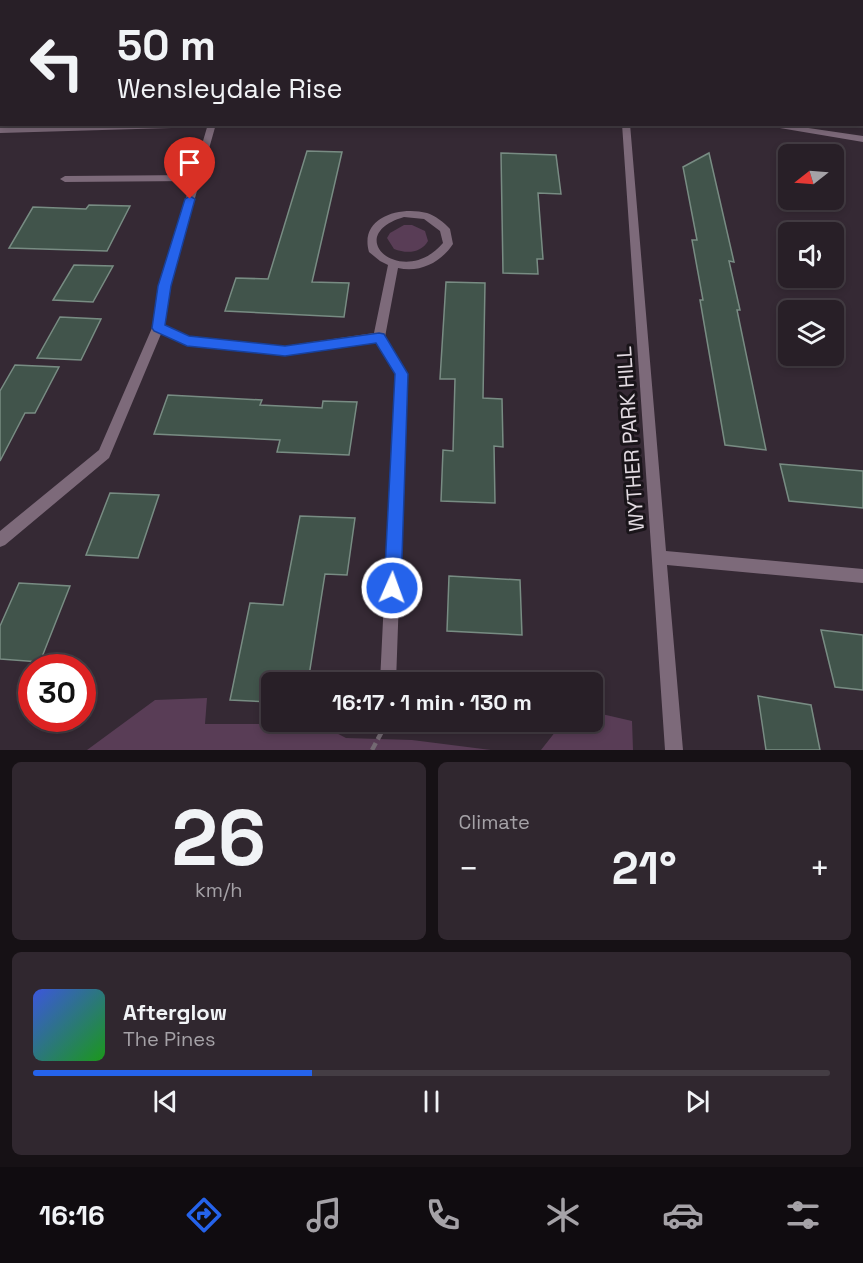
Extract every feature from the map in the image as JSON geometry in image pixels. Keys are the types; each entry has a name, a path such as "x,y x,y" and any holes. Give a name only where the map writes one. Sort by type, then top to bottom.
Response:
{"street":[{"path":"0,130 73,126"},
{"path":"0,540 104,454 158,328 165,286 211,126"},
{"name":"WYTHER PARK HILL","path":"626,126 674,750"},
{"path":"774,126 863,139"},
{"path":"65,179 196,178"},
{"path":"417,214 438,221 445,229 448,244 439,256 421,265 394,264 374,252 370,243 370,237 378,225 388,218 417,214"},
{"path":"388,672 401,374 379,338 394,264"},
{"path":"158,328 187,341 285,351 379,338"},
{"path":"659,557 863,576"}],"path":[{"path":"372,750 382,732"}],"shaded area":[{"path":"404,225 412,225 425,231 428,241 422,248 404,252 394,249 387,238 390,233"},
{"path":"207,698 205,724 261,724 261,732 334,732 346,738 412,740 491,750 87,750 155,700"},
{"path":"603,714 632,721 633,750 541,750 555,732 603,732"}],"building":[{"path":"307,151 342,152 312,282 349,283 344,317 225,311 236,278 268,279"},
{"path":"501,153 556,155 561,194 538,193 543,259 537,259 538,274 503,273"},
{"path":"709,153 734,262 729,261 766,450 725,445 700,300 703,300 692,240 697,240 683,167"},
{"path":"89,205 130,206 107,251 9,248 33,207 86,209"},
{"path":"74,265 113,266 93,302 53,300"},
{"path":"446,282 485,283 483,398 502,399 503,447 494,446 495,503 441,501 443,450 453,451 455,379 440,379"},
{"path":"60,317 101,319 81,360 37,358"},
{"path":"15,365 59,367 35,413 25,413 0,461 0,391"},
{"path":"168,395 262,400 260,405 322,408 323,401 357,402 349,455 277,452 280,440 154,434"},
{"path":"780,464 863,471 863,508 789,501"},
{"path":"110,493 159,495 138,558 86,555"},
{"path":"300,516 355,518 347,575 325,574 310,672 261,672 261,701 230,700 250,603 283,605"},
{"path":"449,576 520,580 522,635 447,631"},
{"path":"19,583 70,586 43,654 18,654 18,660 0,659 0,626"},
{"path":"821,630 863,635 863,690 835,687"},
{"path":"758,696 811,705 820,750 766,750"}],"route":[{"path":"190,199 165,286 158,328 187,341 285,351 379,338 401,374 392,588"}]}
